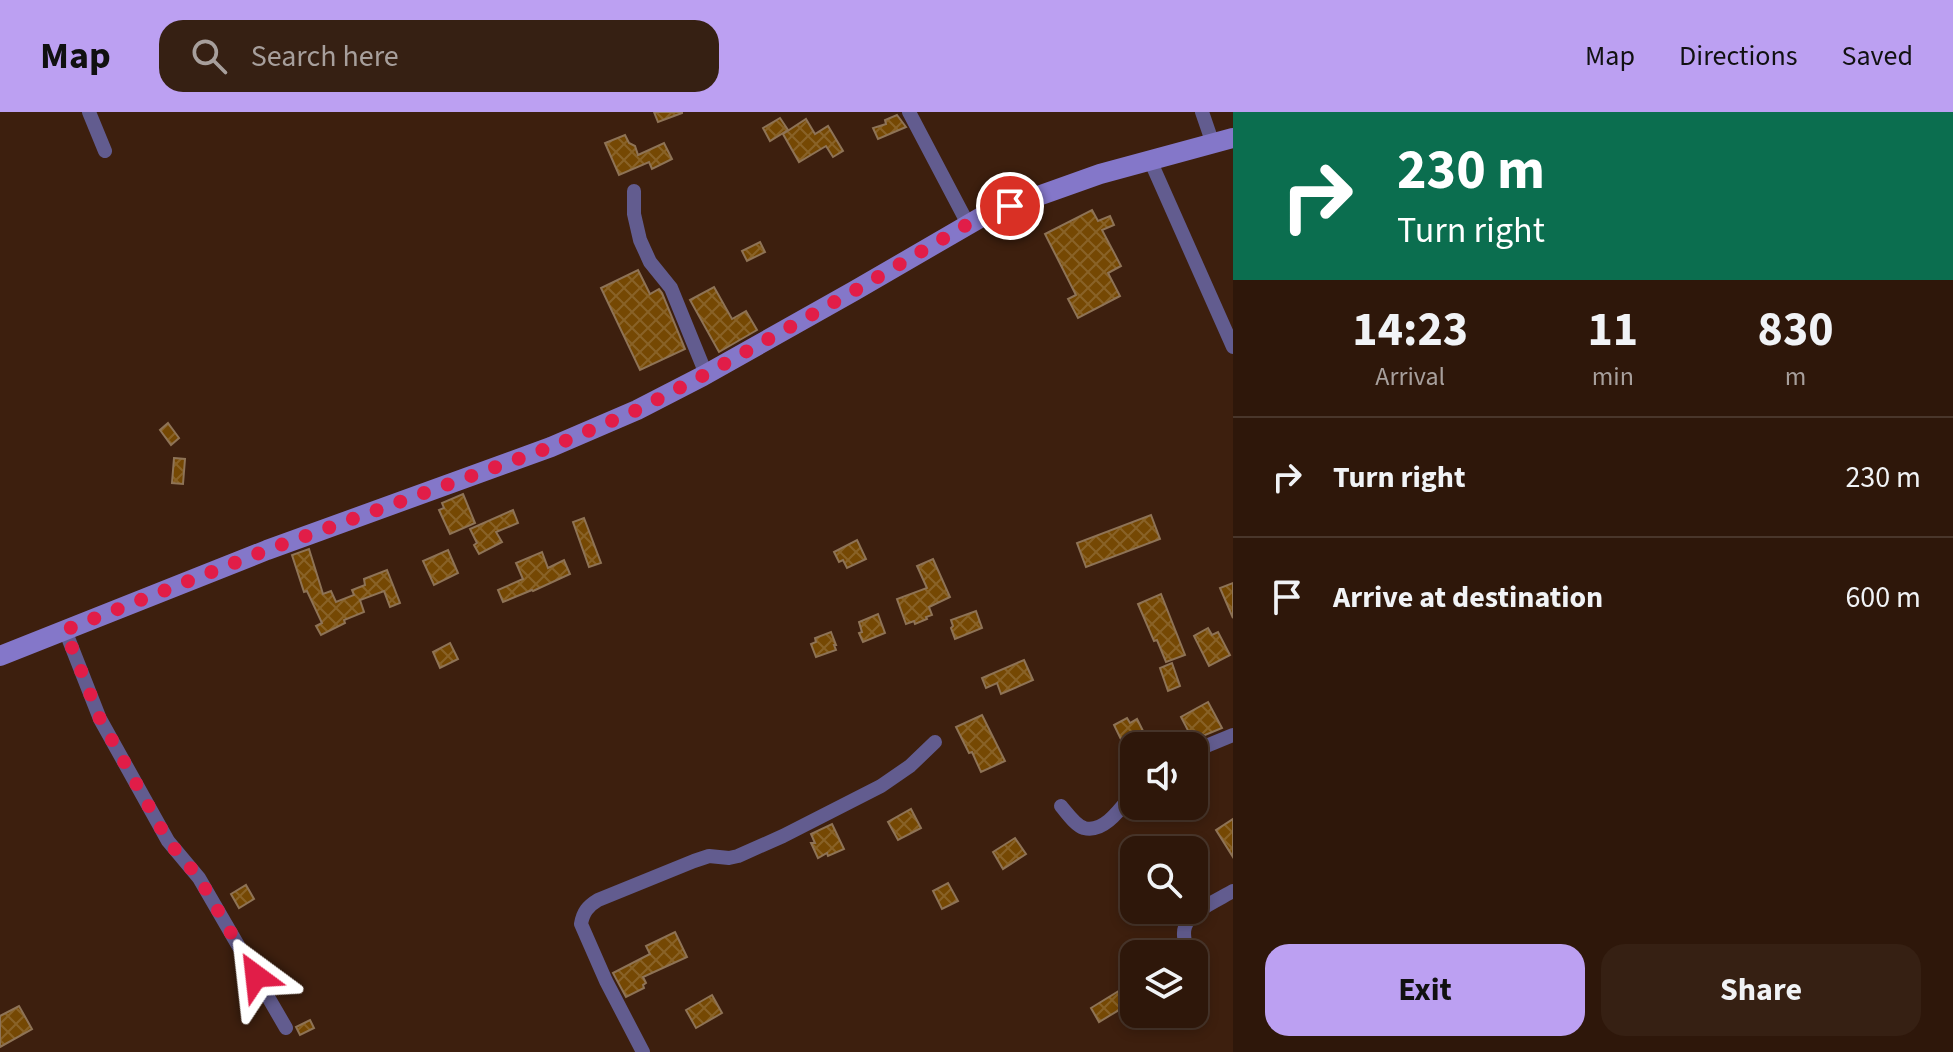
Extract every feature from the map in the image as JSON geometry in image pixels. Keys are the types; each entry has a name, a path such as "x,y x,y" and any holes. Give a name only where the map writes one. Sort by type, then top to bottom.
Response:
{"street":[{"path":"89,112 105,151"},
{"path":"909,112 968,224"},
{"path":"0,656 267,550 551,447 637,410 985,215 1100,174 1223,141 1202,112"},
{"path":"1150,160 1233,347"},
{"path":"634,191 634,214 640,240 650,262 671,288 706,374"},
{"path":"65,630 114,746 168,841 199,878 286,1028"},
{"path":"1208,745 1233,735"},
{"path":"643,1052 581,924 582,915 589,906 694,861 709,856 738,856 783,836 881,786 910,766 935,742"},
{"path":"1061,806 1082,827 1090,828 1104,824 1120,809"},
{"path":"1185,940 1185,927 1191,916 1233,891"}],"building":[{"path":"654,112 682,112 682,113 658,122"},
{"path":"897,115 906,127 878,139 873,128 886,124 885,120"},
{"path":"780,118 788,130 770,141 763,128"},
{"path":"806,119 815,134 828,126 843,151 833,157 826,146 799,162 783,134"},
{"path":"625,135 638,155 664,143 672,159 652,169 649,162 619,175 605,143"},
{"path":"1092,210 1098,221 1110,216 1114,225 1102,230 1121,266 1108,273 1120,296 1078,318 1068,299 1076,295 1045,234"},
{"path":"760,242 765,252 747,261 742,251"},
{"path":"638,270 650,294 659,289 662,293 685,349 640,370 601,288"},
{"path":"714,287 732,319 746,311 757,330 719,352 690,300"},
{"path":"168,423 179,438 171,445 160,430"},
{"path":"174,458 185,459 183,484 172,483"},
{"path":"463,494 475,523 450,534 439,510 444,508 442,503"},
{"path":"513,510 518,523 496,532 502,542 479,554 470,529"},
{"path":"1151,515 1160,539 1086,567 1077,543"},
{"path":"584,518 601,563 589,567 573,522"},
{"path":"857,540 866,559 847,568 843,560 839,562 834,552"},
{"path":"309,549 323,594 331,591 336,602 354,595 352,590 365,585 364,579 387,570 400,603 390,607 384,591 360,600 364,612 321,635 316,626 322,623 307,591 304,592 292,555"},
{"path":"448,550 458,573 434,585 423,561"},
{"path":"542,552 548,568 564,560 570,574 503,602 498,590 523,579 516,563"},
{"path":"933,559 950,597 929,607 932,615 927,619 906,624 897,599 927,588 917,566"},
{"path":"1233,583 1233,618 1220,588"},
{"path":"1161,594 1185,655 1166,662 1138,604"},
{"path":"976,611 982,628 955,639 951,620"},
{"path":"878,614 885,633 863,642 859,622"},
{"path":"1208,628 1212,635 1218,632 1230,655 1209,666 1194,636"},
{"path":"831,632 836,650 816,657 811,644 816,642 815,638"},
{"path":"450,643 458,659 440,668 433,652"},
{"path":"1024,660 1033,680 1001,694 997,683 986,688 982,678"},
{"path":"1172,663 1180,686 1168,691 1160,668"},
{"path":"1208,702 1222,728 1208,734 1189,732 1181,717"},
{"path":"982,715 1005,761 981,772 956,727"},
{"path":"1127,718 1130,723 1137,719 1144,732 1120,732 1120,737 1114,725"},
{"path":"911,809 921,828 898,840 888,822"},
{"path":"1233,819 1233,857 1216,830"},
{"path":"832,824 844,849 818,858 811,843 815,843 811,834"},
{"path":"1015,838 1026,854 1003,869 993,852"},
{"path":"948,883 958,901 942,909 933,891"},
{"path":"246,885 254,899 239,908 231,894"},
{"path":"675,932 687,957 643,977 646,983 644,988 626,997 613,973 650,954 646,946"},
{"path":"1120,990 1120,1009 1099,1022 1091,1008"},
{"path":"712,995 722,1013 696,1028 686,1010"},
{"path":"19,1006 32,1029 0,1047 0,1016"},
{"path":"310,1020 314,1028 300,1035 296,1027"}],"route":[{"path":"256,976 199,878 168,841 100,719 65,630 267,550 551,447 637,410 854,291 968,224 1010,206"}]}
